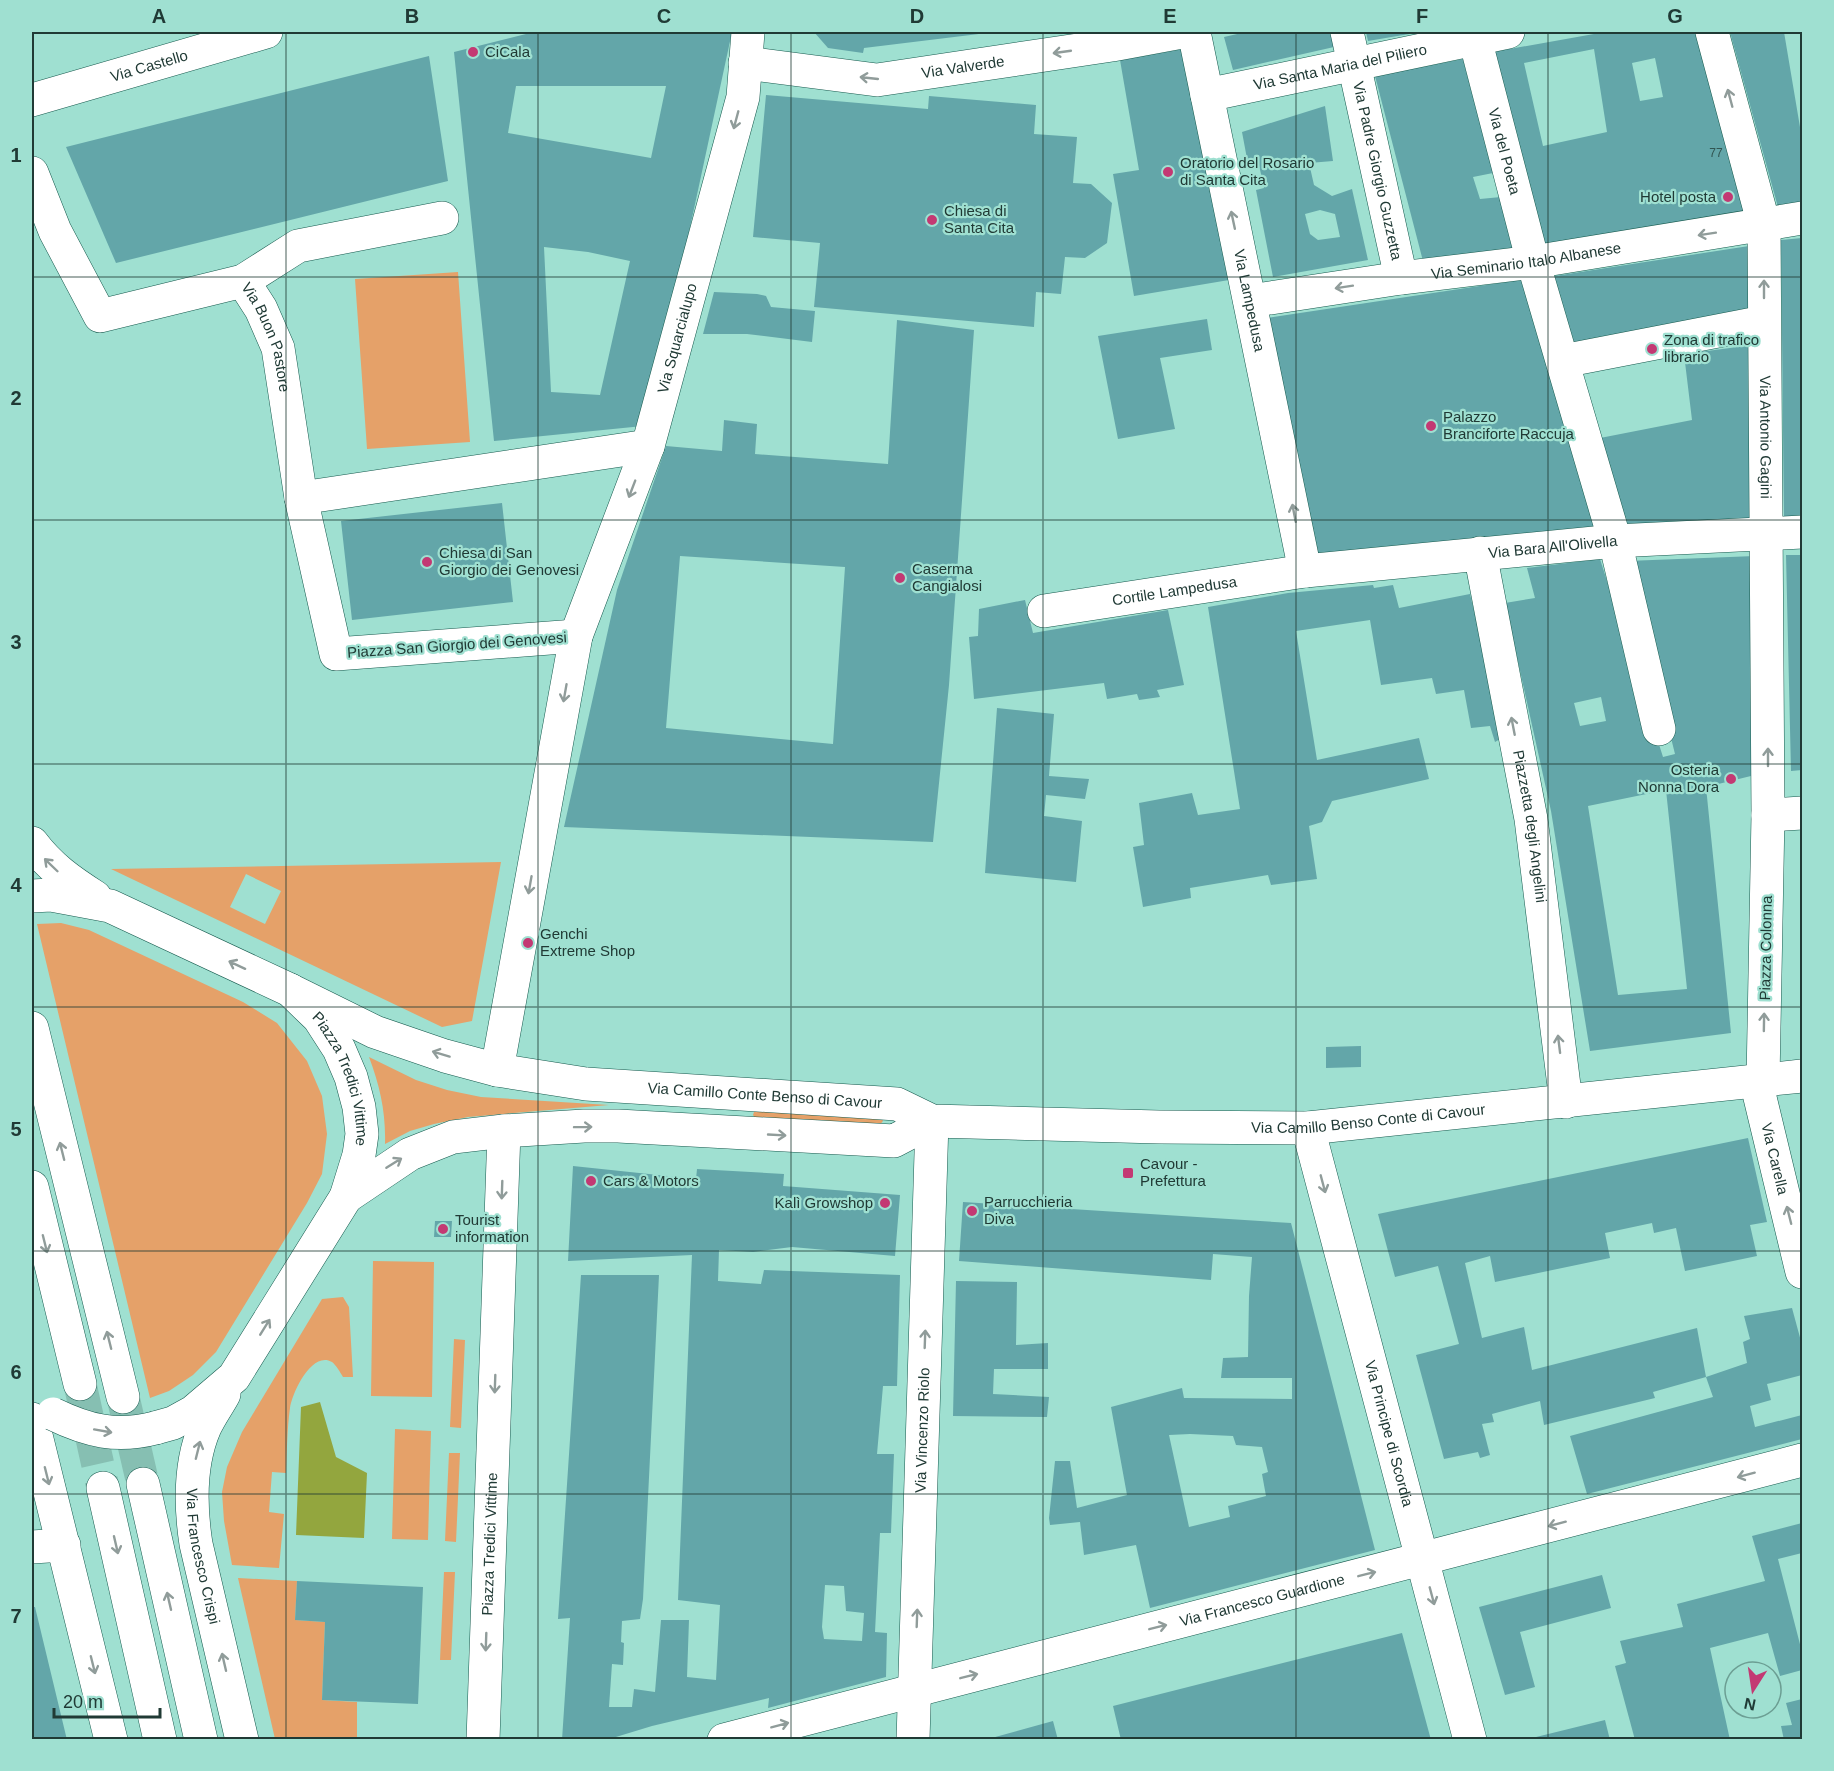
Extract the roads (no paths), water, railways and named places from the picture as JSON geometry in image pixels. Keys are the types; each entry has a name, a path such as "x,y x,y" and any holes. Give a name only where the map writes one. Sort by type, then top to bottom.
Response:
{"street":[{"name":"Via Castello","path":"32,100 209,39 266,32"},
{"name":"Via Valverde","path":"746,47 877,80 1112,38 1182,32"},
{"name":"Via Lampedusa","path":"1194,32 1305,571"},
{"name":"Via Padre Giorgio Guzzetta","path":"1347,32 1401,278"},
{"name":"Via Santa Maria del Piliero","path":"1207,95 1508,32"},
{"name":"Via Antonio Gagini","path":"1712,32 1764,225 1768,815"},
{"name":"Via del Poeta","path":"1475,39 1533,262 1615,541 1659,729"},
{"name":"Via Squarcialupo","path":"576,636 648,446 742,97 746,47"},
{"path":"32,173 55,231 100,316 243,281"},
{"name":"Via Buon Pastore","path":"301,498 278,348 261,309 243,281 297,246 442,218"},
{"name":"Via Seminario Italo Albanese","path":"1251,301 1401,278 1533,262 1803,218"},
{"path":"1563,361 1764,322"},
{"path":"301,498 648,446"},
{"name":"Piazza San Giorgio dei Genovesi","path":"301,498 336,654 576,636 497,1070"},
{"name":"Via Bara All'Olivella","path":"1305,571 1615,541 1803,532"},
{"name":"Piazzetta degli Angelini","path":"1480,553 1531,819 1566,1102"},
{"name":"Cortile Lampedusa","path":"1044,611 1305,571"},
{"path":"1768,815 1803,813"},
{"name":"Piazza Colonna","path":"1759,1081 1768,815"},
{"path":"32,843 61,875 110,906"},
{"name":"Piazza Tredici Vittime","path":"32,896 51,895 110,906 290,990 319,1018 339,1049 351,1077 359,1107 362,1134 359,1155 346,1197 234,1377 193,1412 173,1423 136,1433 115,1433 93,1429 39,1410"},
{"name":"Via Camillo Conte Benso di Cavour","path":"290,990 375,1032 445,1056 497,1070 586,1083 897,1104 932,1121"},
{"path":"32,1028 123,1397"},
{"name":"Via Camillo Benso Conte di Cavour","path":"932,1121 1308,1128 1803,1076"},
{"name":"Via Carella","path":"1759,1081 1803,1272"},
{"path":"346,1197 410,1154 453,1137 504,1131 627,1126 894,1141 932,1121"},
{"name":"Via Vincenzo Riolo","path":"913,1740 932,1121"},
{"name":"Via Principe di Scordia","path":"1308,1128 1470,1740"},
{"name":"Piazza Tredici Vittime","path":"483,1740 504,1131"},
{"path":"32,1187 80,1384"},
{"name":"Via Francesco Crispi","path":"234,1377 205,1427 196,1454 192,1485 192,1513 196,1544 242,1740"},
{"path":"39,1410 64,1545 111,1740"},
{"name":"Via Francesco Guardione","path":"724,1740 1803,1460"},
{"path":"142,1484 201,1740"},
{"path":"103,1488 160,1740"},
{"path":"32,1547 64,1545"}],"tunnel":[{"path":"80,1384 103,1488"},
{"path":"123,1397 143,1484"}],"place":[{"name":"CiCala","path":"473,52"},
{"name":"Oratorio del Rosario di Santa Cita","path":"1168,172"},
{"name":"Hotel posta","path":"1728,197"},
{"name":"Chiesa di Santa Cita","path":"932,220"},
{"name":"Zona di trafico librario","path":"1652,349"},
{"name":"Palazzo Branciforte Raccuja","path":"1431,426"},
{"name":"Chiesa di San Giorgio dei Genovesi","path":"427,562"},
{"name":"Caserma Cangialosi","path":"900,578"},
{"name":"Osteria Nonna Dora","path":"1731,779"},
{"name":"Genchi Extreme Shop","path":"528,943"},
{"name":"Cavour - Prefettura","path":"1128,1173"},
{"name":"Cars & Motors","path":"591,1181"},
{"name":"Kalì Growshop","path":"885,1203"},
{"name":"Parrucchieria Diva","path":"972,1211"},
{"name":"Tourist information","path":"443,1229"}]}
